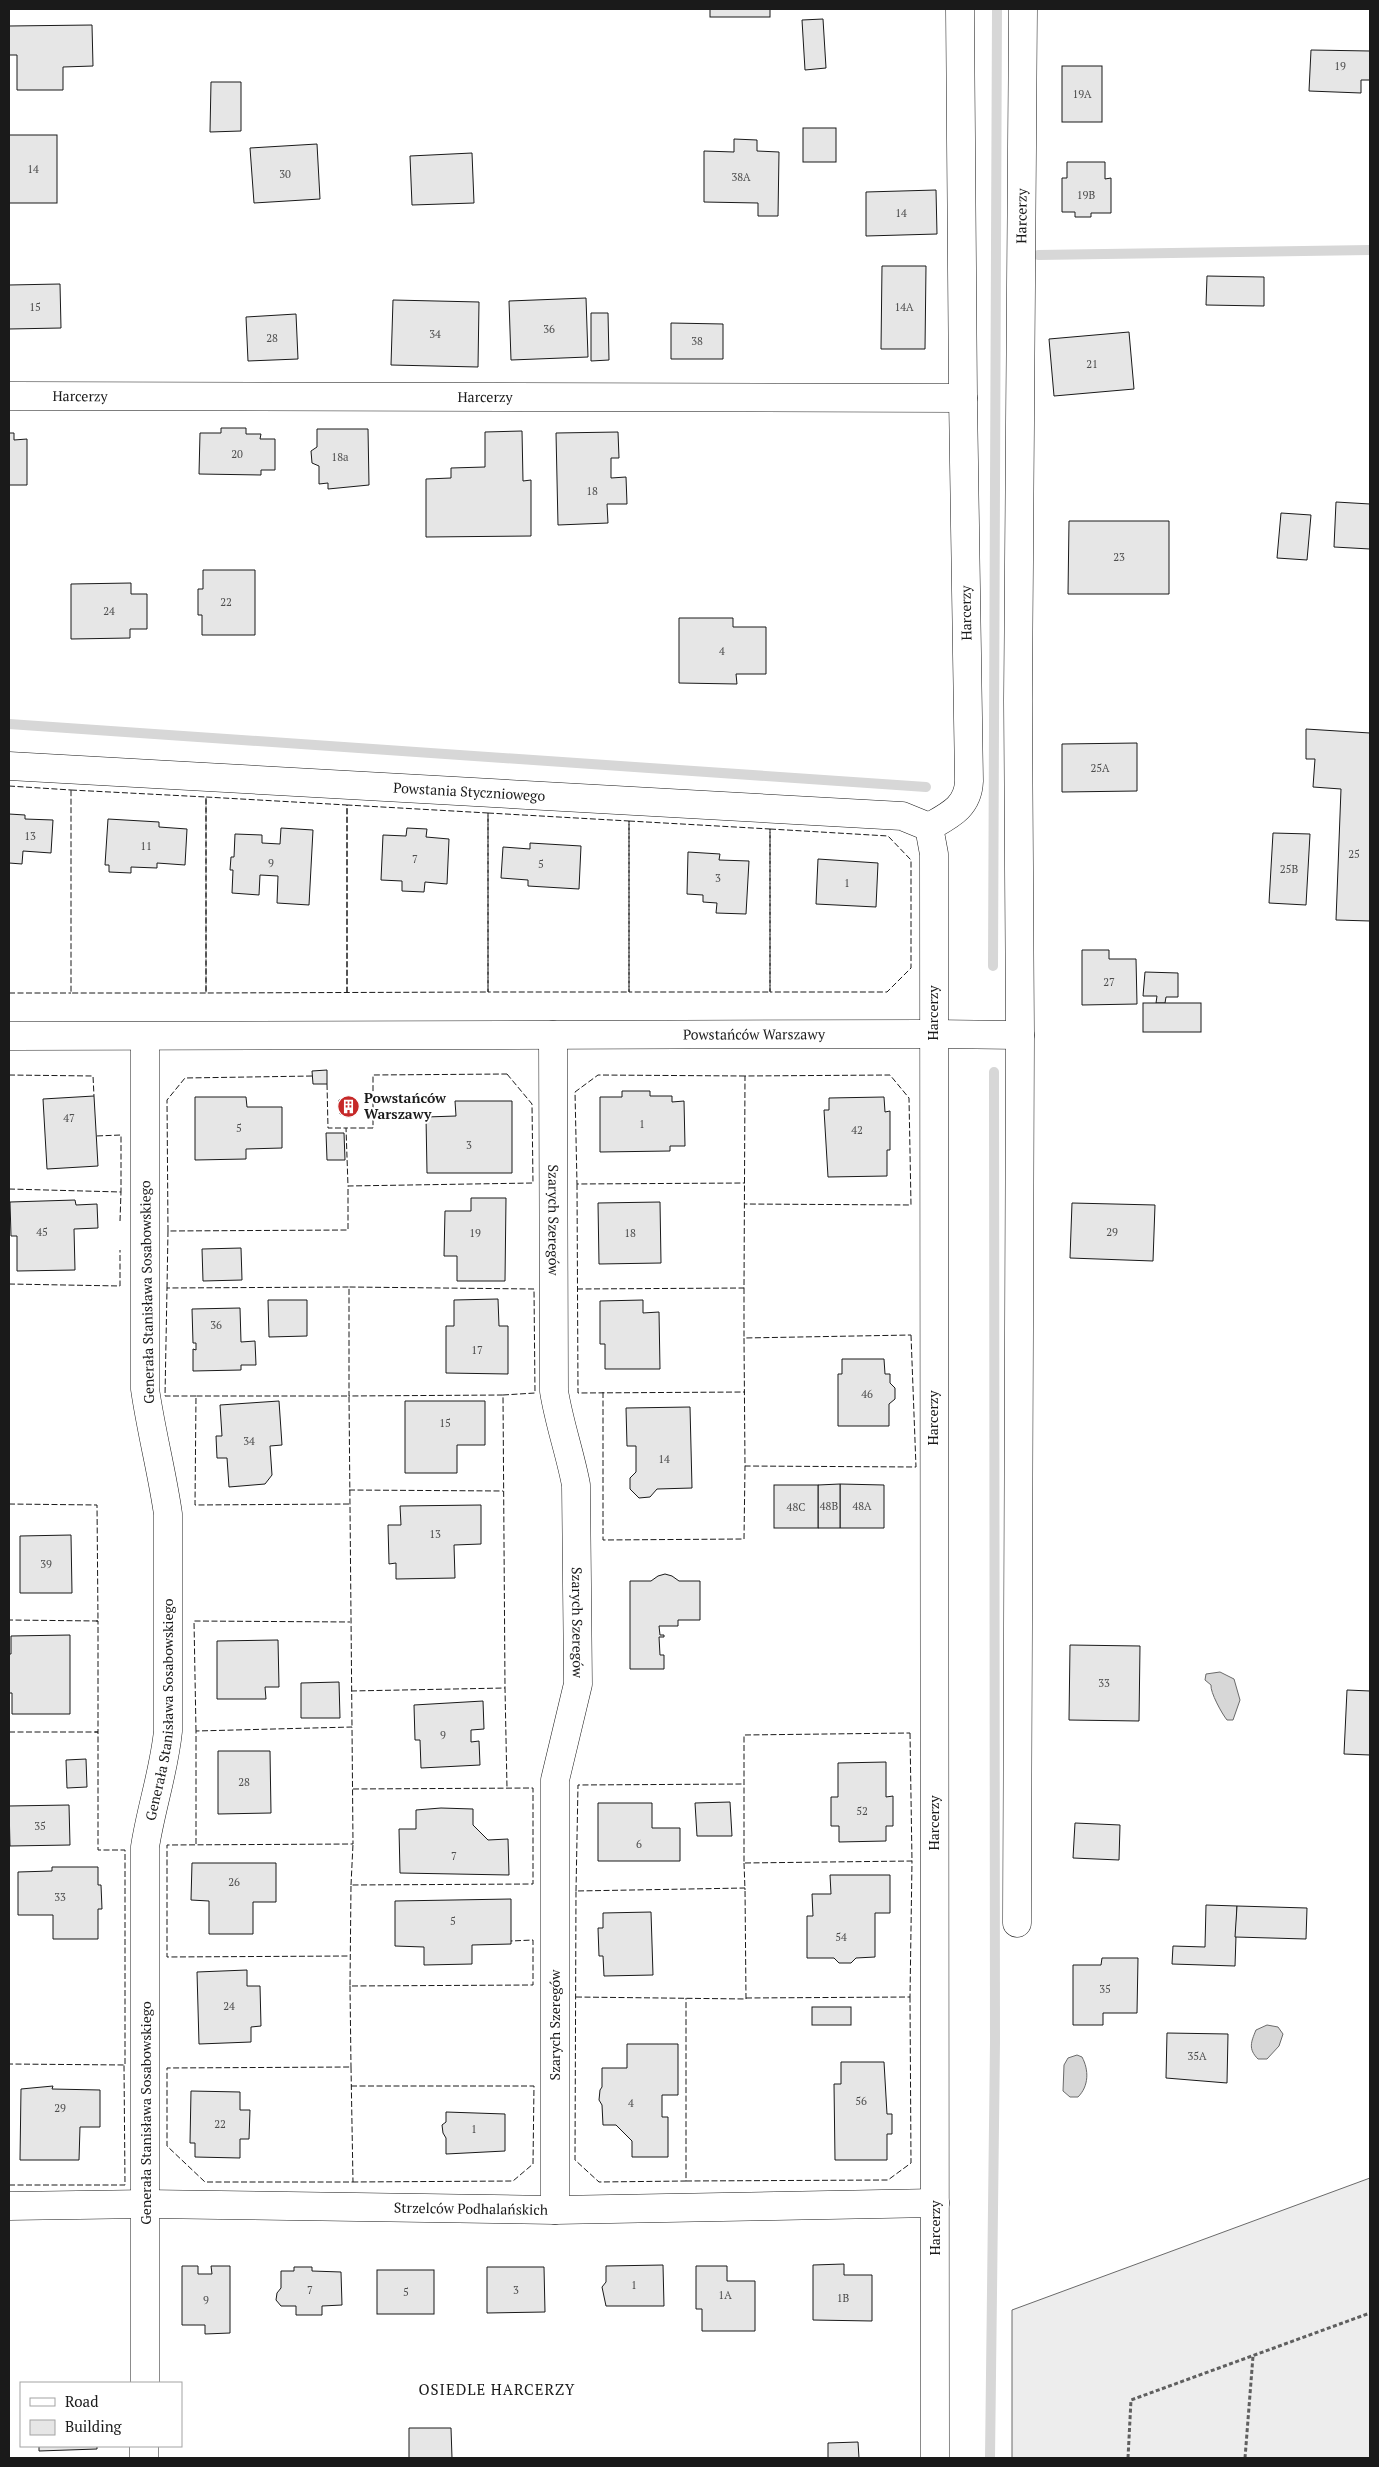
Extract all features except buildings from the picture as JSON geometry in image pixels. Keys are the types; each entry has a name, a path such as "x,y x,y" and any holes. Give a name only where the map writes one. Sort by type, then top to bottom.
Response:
{"street":[{"name":"Harcerzy","path":"935,2458 934,854 929,827 957,811 969,792 962,398 960,9"},
{"name":"Harcerzy","path":"1016,1923 1020,1035 1018,701 1023,9"},
{"name":"Harcerzy","path":"9,396 962,398"},
{"name":"Powstania Styczniowego","path":"9,766 902,816 929,827"},
{"name":"Powstańców Warszawy","path":"9,1036 1020,1035"},
{"name":"Szarych Szeregów","path":"553,1036 554,1391 558,1416 571,1458 576,1485 578,1684 555,1780 555,2210"},
{"name":"Generała Stanisława Sosabowskiego","path":"145,1037 145,1389 150,1429 163,1478 168,1514 168,1731 164,1765 150,1817 145,1847 145,2382"},
{"name":"Strzelców Podhalańskich","path":"9,2206 146,2204 555,2210 935,2203"}],"path":[{"path":"1128,2458 1131,2400 1370,2314"},
{"path":"1245,2458 1253,2356"}],"shaded area":[{"path":"1220,1672 1234,1679 1240,1700 1233,1720 1227,1720 1214,1698 1211,1685 1205,1680 1206,1674"},
{"path":"1267,2025 1278,2027 1283,2034 1279,2046 1267,2059 1258,2059 1253,2052 1252,2042 1256,2030"},
{"path":"1077,2055 1082,2057 1086,2067 1087,2078 1082,2093 1078,2097 1070,2097 1063,2091 1064,2065 1068,2058"},
{"path":"1370,2178 1370,2458 1012,2458 1012,2310"}],"waterway":[{"path":"993,966 997,9"},
{"path":"1038,255 1370,250"},
{"path":"9,724 926,787"},
{"path":"990,2458 995,2042 994,1072"}],"fence":[{"path":"9,786 71,790"},
{"path":"71,790 206,797 206,993 71,993 71,790"},
{"path":"347,993 347,805 206,797 206,993 488,992 488,813 347,805 347,993"},
{"path":"488,813 629,821 629,992 488,992 488,813"},
{"path":"629,821 770,829 770,992 629,992 629,821"},
{"path":"770,829 888,836 911,860 911,968 887,992 770,992 770,829"},
{"path":"9,993 71,993"},
{"path":"507,1074 532,1104 533,1183 348,1186 346,1128 373,1128 373,1075 507,1074"},
{"path":"9,1075 93,1076 94,1096"},
{"path":"745,1076 598,1075 575,1092 577,1184 745,1183"},
{"path":"577,1289 744,1288 745,1076 890,1075 909,1098 911,1205 745,1204"},
{"path":"168,1231 167,1100 185,1078 313,1076"},
{"path":"327,1084 328,1128 346,1128"},
{"path":"9,1189 121,1192 121,1135 96,1136"},
{"path":"577,1184 578,1393 745,1392"},
{"path":"167,1288 168,1231 348,1230 348,1186"},
{"path":"120,1221 121,1192"},
{"path":"9,1284 120,1286 120,1250"},
{"path":"503,1395 535,1393 534,1289 349,1287 349,1396 503,1395 505,1688"},
{"path":"196,1396 165,1396 167,1288 349,1287"},
{"path":"744,1288 744,1338"},
{"path":"911,1335 916,1467 745,1466 744,1338 911,1335"},
{"path":"603,1392 603,1540 744,1539 745,1466"},
{"path":"349,1504 195,1505 196,1396 349,1396 352,1727"},
{"path":"349,1490 503,1491"},
{"path":"9,1504 97,1505 98,1621 9,1620"},
{"path":"95,1732 98,1732 98,1621 96,1621"},
{"path":"196,1731 194,1621 350,1622"},
{"path":"351,1691 505,1688 507,1788"},
{"path":"196,1844 196,1731 352,1727 353,1844 167,1845 167,1957 350,1956"},
{"path":"9,1732 98,1732 98,1850 125,1850 125,2065 9,2064"},
{"path":"910,1733 912,1861 744,1863 744,1735 910,1733"},
{"path":"576,1891 578,1785 744,1784"},
{"path":"353,1789 533,1788 533,1884 351,1885 350,1986 533,1985 533,1940 511,1941"},
{"path":"351,1885 353,1844"},
{"path":"746,1998 910,1997 912,1861"},
{"path":"744,1863 745,1890"},
{"path":"576,1997 746,1999 745,1888 576,1891 575,2160 599,2182 686,2181 686,1998"},
{"path":"350,1986 351,2067"},
{"path":"686,2181 888,2180 911,2163 910,1997"},
{"path":"9,2185 125,2185 124,2065"},
{"path":"351,2067 353,2182 205,2182 167,2146 167,2068 351,2067"},
{"path":"351,2086 534,2086 533,2164 513,2181 353,2182"}],"place":[{"name":"Powstańców Warszawy","path":"348,1106"}],"district":[{"name":"OSIEDLE HARCERZY","path":"497,2390"}]}
